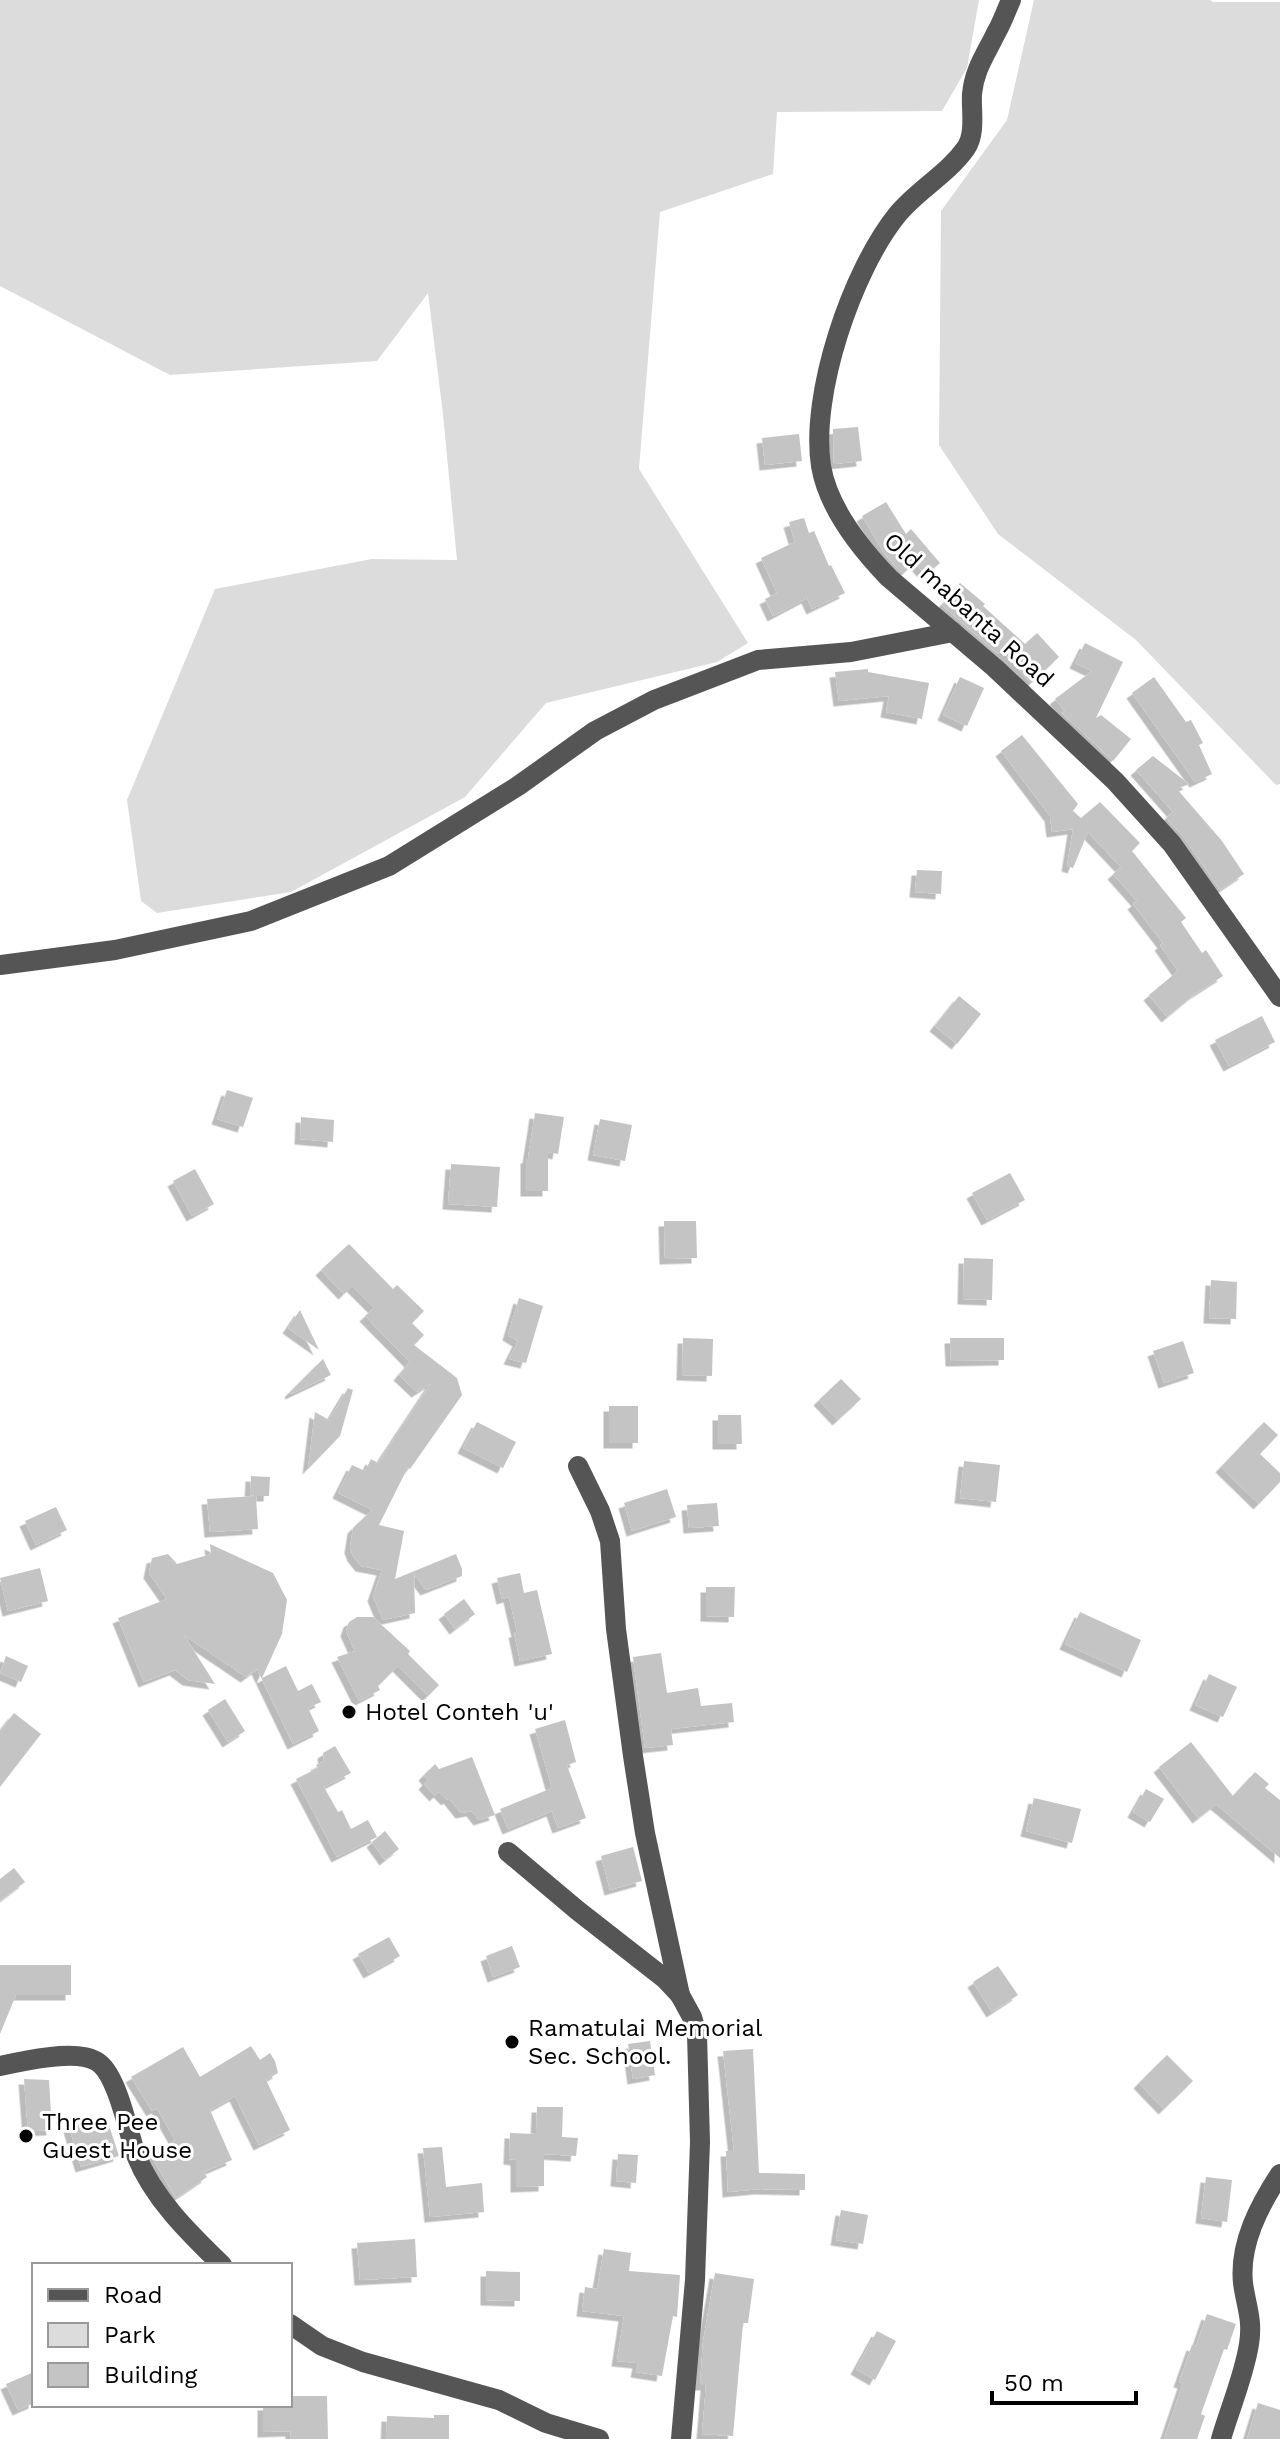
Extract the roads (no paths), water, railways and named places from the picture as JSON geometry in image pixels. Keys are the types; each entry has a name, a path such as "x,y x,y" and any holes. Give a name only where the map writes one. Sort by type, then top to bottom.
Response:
{"street":[{"name":"Old mabanta Road","path":"1011,0 974,79 968,145 953,164 897,215 869,260 849,304 827,368 820,438 821,466 829,491 848,528 868,556 889,578 1053,720 1115,781 1172,844 1279,991"},
{"path":"0,965 115,950 251,921 389,866 518,786 595,731 654,700 758,660 851,652 953,632"},
{"path":"578,1466 604,1519 610,1541 616,1629 645,1833 680,1995"},
{"path":"508,1852 664,1978 680,1995 692,2017 697,2034 700,2142 695,2280 681,2439"},
{"path":"0,2066 71,2055 96,2060 109,2073 138,2158 155,2193 220,2263"},
{"path":"1221,2439 1249,2346 1251,2317 1243,2284 1243,2258 1264,2199 1280,2174"},
{"path":"292,2325 322,2346 363,2362 499,2400 546,2423 599,2439"}],"place":[{"name":"Hotel Conteh 'u'","path":"349,1712"},
{"name":"Ramatulai Memorial Sec. School.","path":"512,2042"},
{"name":"Three Pee Guest House","path":"26,2136"}]}
